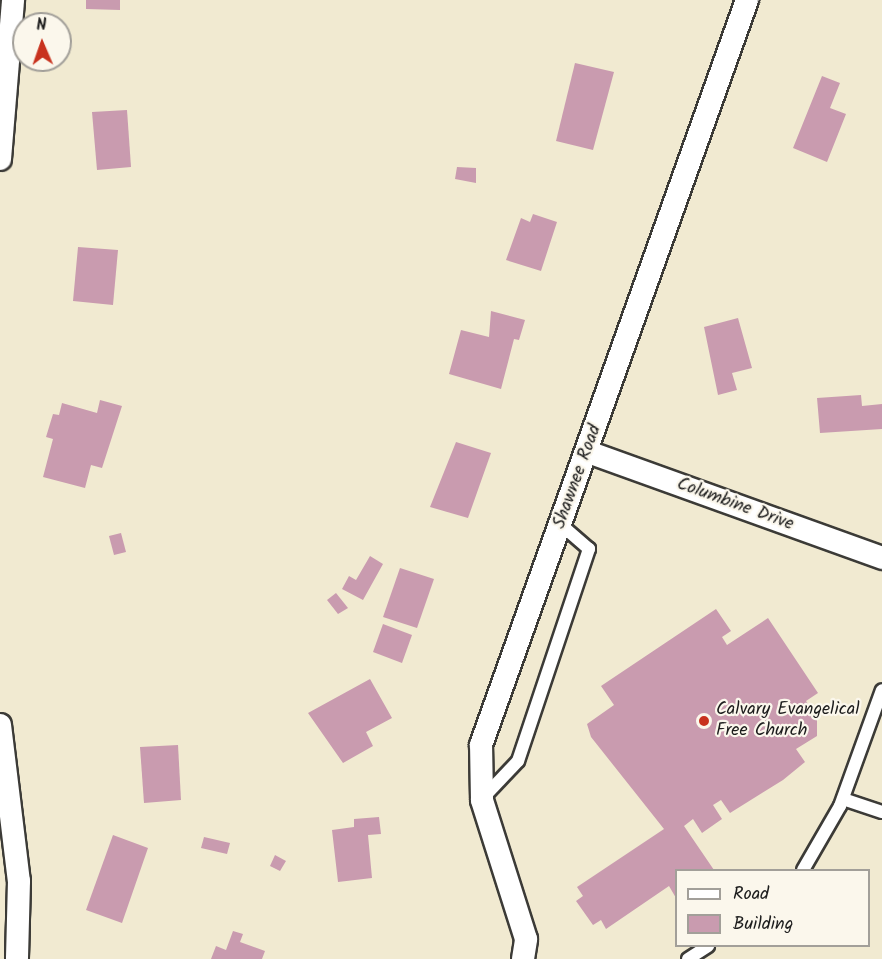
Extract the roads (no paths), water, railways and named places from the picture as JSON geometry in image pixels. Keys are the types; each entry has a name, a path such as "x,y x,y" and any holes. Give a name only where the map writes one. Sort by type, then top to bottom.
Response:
{"street":[{"path":"0,159 13,0"},
{"name":"Shawnee Road","path":"523,959 526,939 482,800 481,745 588,452 747,0"},
{"name":"Columbine Drive","path":"588,452 882,558"},
{"path":"0,725 19,881 17,959"}],"lane":[{"path":"482,800 518,761 589,549 561,525"},
{"path":"804,869 843,799 882,690"},
{"path":"843,799 882,812"},
{"path":"688,959 705,947"}],"place":[{"name":"Calvary Evangelical Free Church","path":"704,721"}]}
